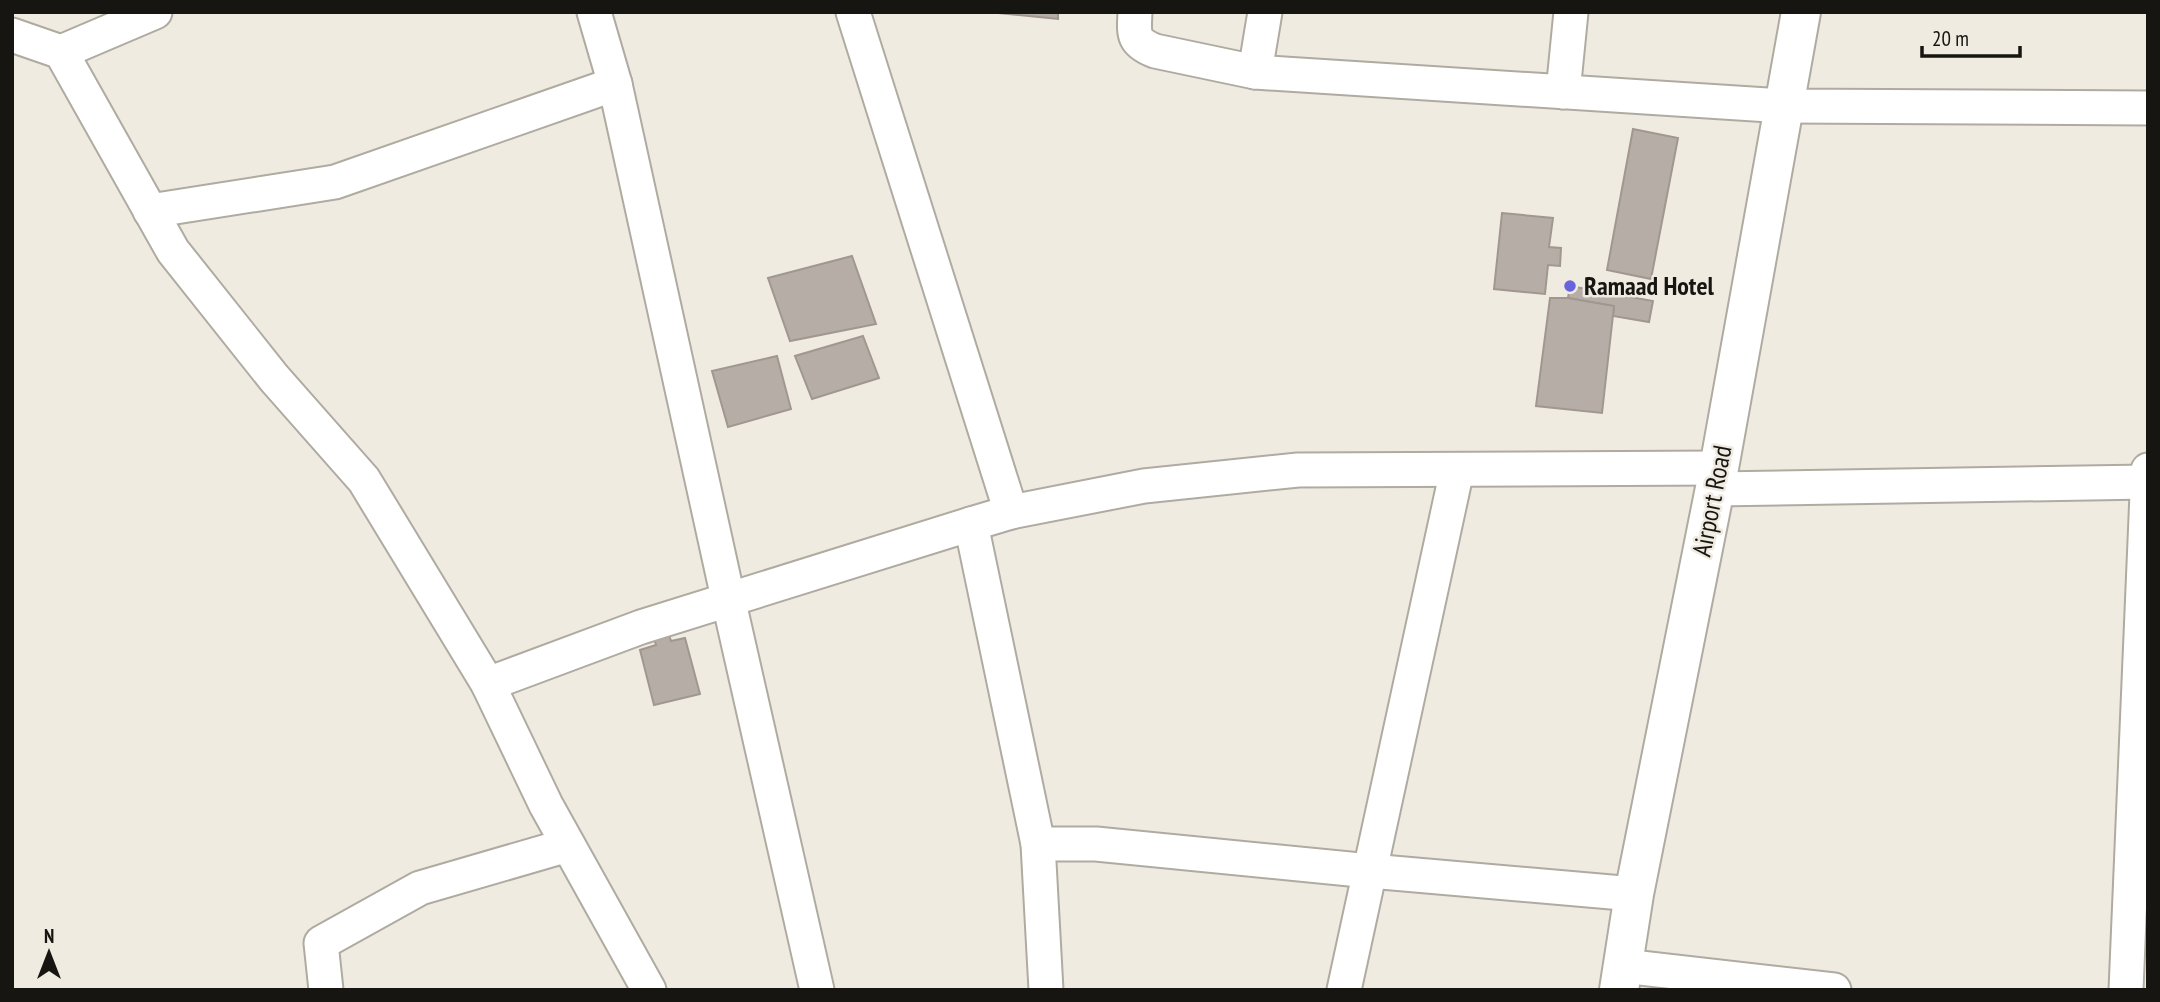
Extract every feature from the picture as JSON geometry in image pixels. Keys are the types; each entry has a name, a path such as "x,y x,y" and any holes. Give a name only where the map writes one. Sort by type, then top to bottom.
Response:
{"main road":[{"name":"Airport Road","path":"1621,978 1634,894 1717,479 1801,12"}],"street":[{"path":"61,52 155,12"},
{"path":"594,12 615,84 817,990"},
{"path":"853,12 1011,512"},
{"path":"1135,12 1134,35 1142,46 1154,51 1255,72 1784,106 2148,108"},
{"path":"1255,72 1265,12"},
{"path":"1563,92 1571,12"},
{"path":"12,35 61,52 173,251 274,378 364,480 488,684 546,805 649,990"},
{"path":"150,211 335,182 615,84"},
{"path":"488,684 728,598 971,524 1011,512 1144,486 1298,470 1457,470 1717,479 2147,478 2126,990"},
{"path":"1344,990 1457,470"},
{"path":"971,524 1038,844 1046,990"},
{"path":"1038,844 1096,844 1634,894"},
{"path":"326,990 321,943 420,888 568,845"},
{"path":"1621,978 1835,990"}],"building":[{"path":"988,12 1058,12 1058,19"},
{"path":"1633,129 1678,138 1651,279 1607,270"},
{"path":"1502,213 1553,218 1549,247 1561,248 1560,266 1548,265 1545,294 1494,289"},
{"path":"852,256 876,324 790,341 768,278"},
{"path":"1570,286 1653,301 1649,322 1613,316 1614,306 1568,298"},
{"path":"1550,298 1568,298 1614,306 1602,413 1536,406"},
{"path":"863,336 879,378 812,399 795,356"},
{"path":"777,356 791,409 728,427 712,371"},
{"path":"668,632 671,641 685,638 700,694 654,705 640,650 656,645 653,635"}],"place":[{"name":"Ramaad Hotel","path":"1570,286"}]}
